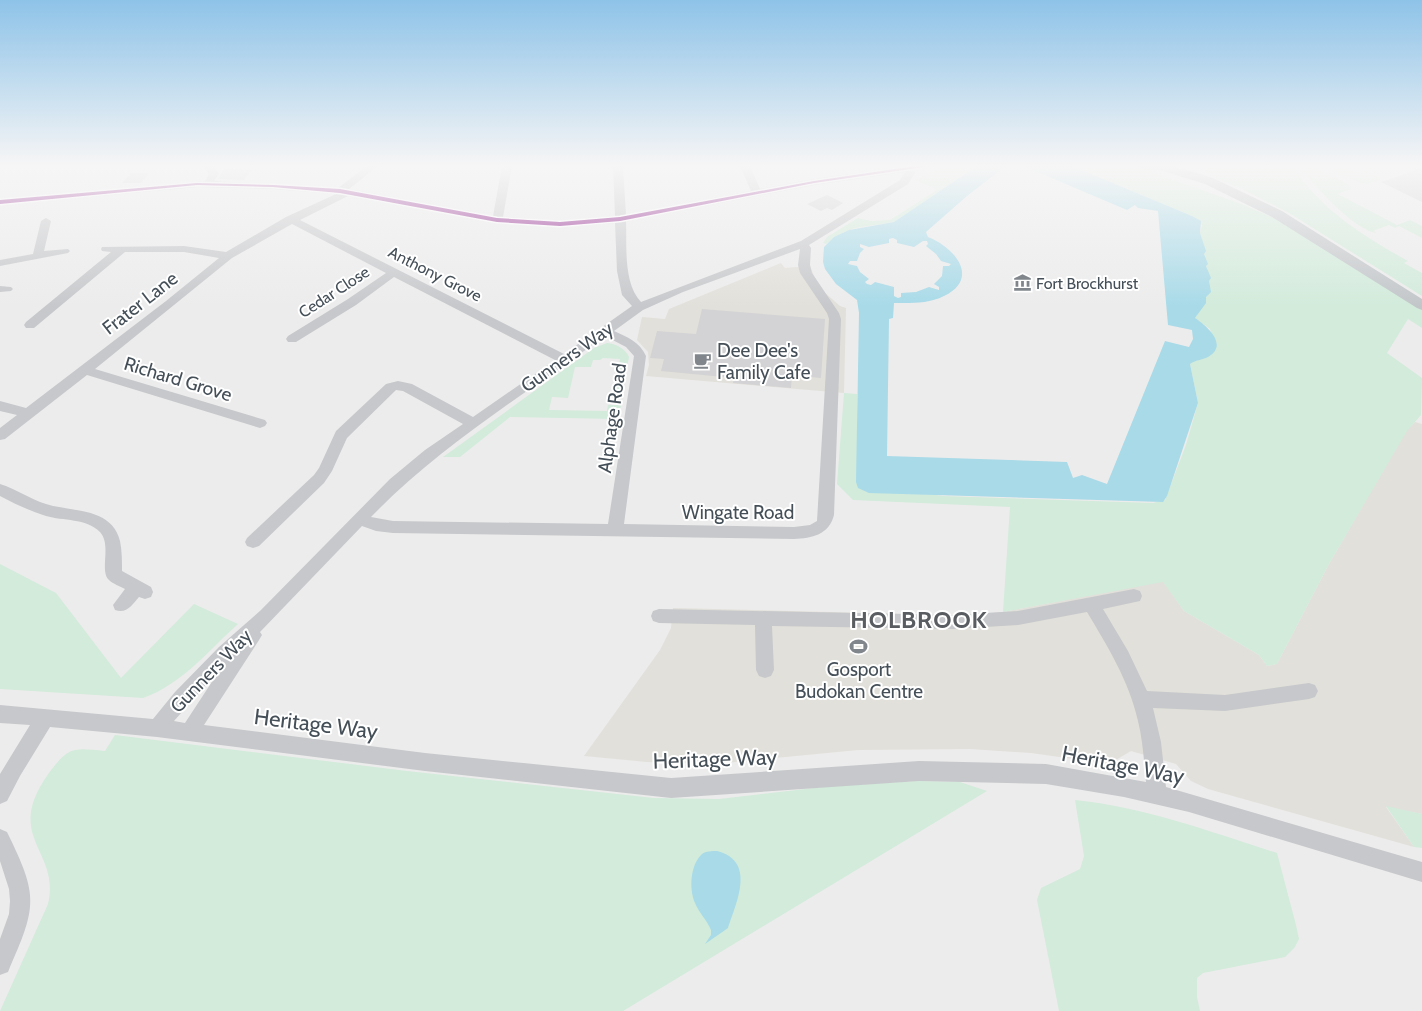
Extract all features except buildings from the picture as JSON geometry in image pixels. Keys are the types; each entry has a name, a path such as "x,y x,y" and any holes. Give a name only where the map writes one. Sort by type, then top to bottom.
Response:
{"main road":[{"path":"1275,213 1304,229 1422,305"}],"street":[{"name":"Frater Lane","path":"0,435 228,256 302,213"},
{"path":"460,213 497,220 560,224 620,219 649,213"},
{"path":"497,220 498,213"},
{"path":"620,213 622,258 628,295 640,307"},
{"name":"Gunners Way","path":"157,728 181,698 225,652 267,615 394,483 430,454 640,307 679,290 802,244 853,213"},
{"name":"Anthony Grove","path":"290,219 564,359"},
{"path":"38,255 46,221"},
{"name":"Wingate Road","path":"359,519 376,525 393,526 803,532 815,530 824,522 835,319 831,309 806,272 804,265 806,249 802,244"},
{"path":"106,249 184,249 228,256"},
{"path":"30,325 122,249"},
{"path":"0,263 64,251"},
{"name":"Cedar Close","path":"292,339 352,302 394,272"},
{"name":"Alphage Road","path":"604,331 634,346 639,351 640,356 615,530"},
{"name":"Richard Grove","path":"84,370 260,423"},
{"path":"254,542 319,480 325,472 341,435 391,387 398,385 407,387 473,423"},
{"path":"0,406 30,413"},
{"path":"0,490 46,510 82,516 101,524 112,537 114,575 141,590 120,605"},
{"path":"659,616 953,622 998,621 1134,596"},
{"path":"1092,605 1106,628 1142,699 1149,725 1157,794"},
{"name":"Gunners Way","path":"189,732 267,615"},
{"path":"763,618 764,670"},
{"path":"1142,699 1225,703 1309,691"},
{"name":"Heritage Way","path":"0,714 157,728 502,771 671,788 919,771 977,771 1054,776 1157,794 1422,872"},
{"path":"0,794 13,769 46,717"},
{"path":"0,839 15,870 22,891 21,911 15,931 0,964"}],"shaded area":[{"path":"781,263 785,268 810,266 823,291 840,306 846,308 844,393 646,376 649,365 648,352 637,340 642,317 665,319 669,309"},
{"path":"1415,422 1422,424 1422,814 1386,807 1414,847 1208,789 1191,781 1176,764 1131,751 1109,764 1031,753 970,749 858,750 714,764 647,762 584,756 660,650 671,628 673,608 947,615 977,614 1003,612 1163,581 1184,611 1259,655 1267,666 1277,664 1329,564 1407,430"}],"green space":[{"path":"901,213 907,213 894,222 855,228 842,233 826,244 823,243 827,237 858,218 871,221 890,220"},
{"path":"1185,213 1263,213 1276,219 1422,310 1422,328 1408,319 1387,353 1422,378 1421,415 1407,431 1329,564 1277,664 1267,666 1259,655 1184,611 1163,582 1003,612 1010,507 853,500 837,484 844,393 857,394 857,485 943,496 1153,503 1165,500 1186,445 1198,403 1190,364 1208,356 1216,347 1210,329 1195,318 1205,302 1208,280 1205,251 1200,233 1202,225 1192,216"},
{"path":"1289,213 1335,213 1378,244 1408,261 1404,263 1422,273 1422,296"},
{"path":"1344,213 1375,213 1397,225 1410,220 1422,226 1422,238 1399,226 1395,228 1389,225 1373,231 1377,233 1369,231"},
{"path":"607,343 620,347 629,357 621,398 613,398 620,359 603,358 593,360 591,367 575,367 568,398 552,397 549,410 607,411 608,405 621,405 618,419 510,417 460,457 443,457 594,348"},
{"path":"0,564 56,593 121,678 194,604 238,624 182,676 170,685 143,698 0,689"},
{"path":"115,735 407,771 654,798 719,799 831,786 918,781 960,782 987,791 623,1011 0,1011 48,904 50,886 47,870 31,829 31,813 36,795 49,773 67,753 86,749 105,751"},
{"path":"1075,800 1101,803 1152,814 1277,853 1299,939 1295,947 1285,957 1203,973 1197,978 1197,997 1200,1011 1059,1011 1037,900 1041,888 1080,869 1084,856"},
{"path":"1386,806 1422,814 1422,848 1414,847"}],"water":[{"path":"907,213 947,213 926,232 928,237 947,248 954,255 960,264 962,272 961,281 955,289 944,296 919,302 894,303 893,318 889,319 887,456 1067,462 1073,478 1082,475 1107,484 1165,341 1189,347 1193,339 1192,330 1168,325 1158,213 1185,213 1201,221 1200,233 1206,251 1204,254 1211,278 1209,281 1211,292 1206,297 1206,303 1195,318 1214,336 1217,347 1208,357 1190,364 1198,403 1167,496 1163,502 869,493 858,488 856,482 859,313 857,300 836,284 825,269 823,262 824,247 834,237 849,230 894,222","holes":["893,238 897,240 897,243 914,247 923,241 927,241 928,244 926,246 941,261 951,264 943,266 942,276 934,284 939,287 939,290 929,287 916,292 901,293 901,297 898,298 894,296 894,287 875,282 871,285 867,284 865,282 869,279 860,272 857,266 848,264 850,261 857,261 864,249 860,247 860,244 869,247 889,243 889,239"]},
{"path":"717,851 729,856 736,863 740,873 739,894 728,928 705,944 711,935 711,930 695,903 691,884 693,871 698,859 702,854"}],"transit line":[{"path":"460,213 497,220 560,224 620,219 651,213"}],"place":[{"name":"Fort Brockhurst","path":"1022,283"},
{"name":"Dee Dee's Family Cafe","path":"703,361"},
{"name":"Gosport Budokan Centre","path":"859,646"}],"district":[{"name":"HOLBROOK","path":"919,619"}]}
